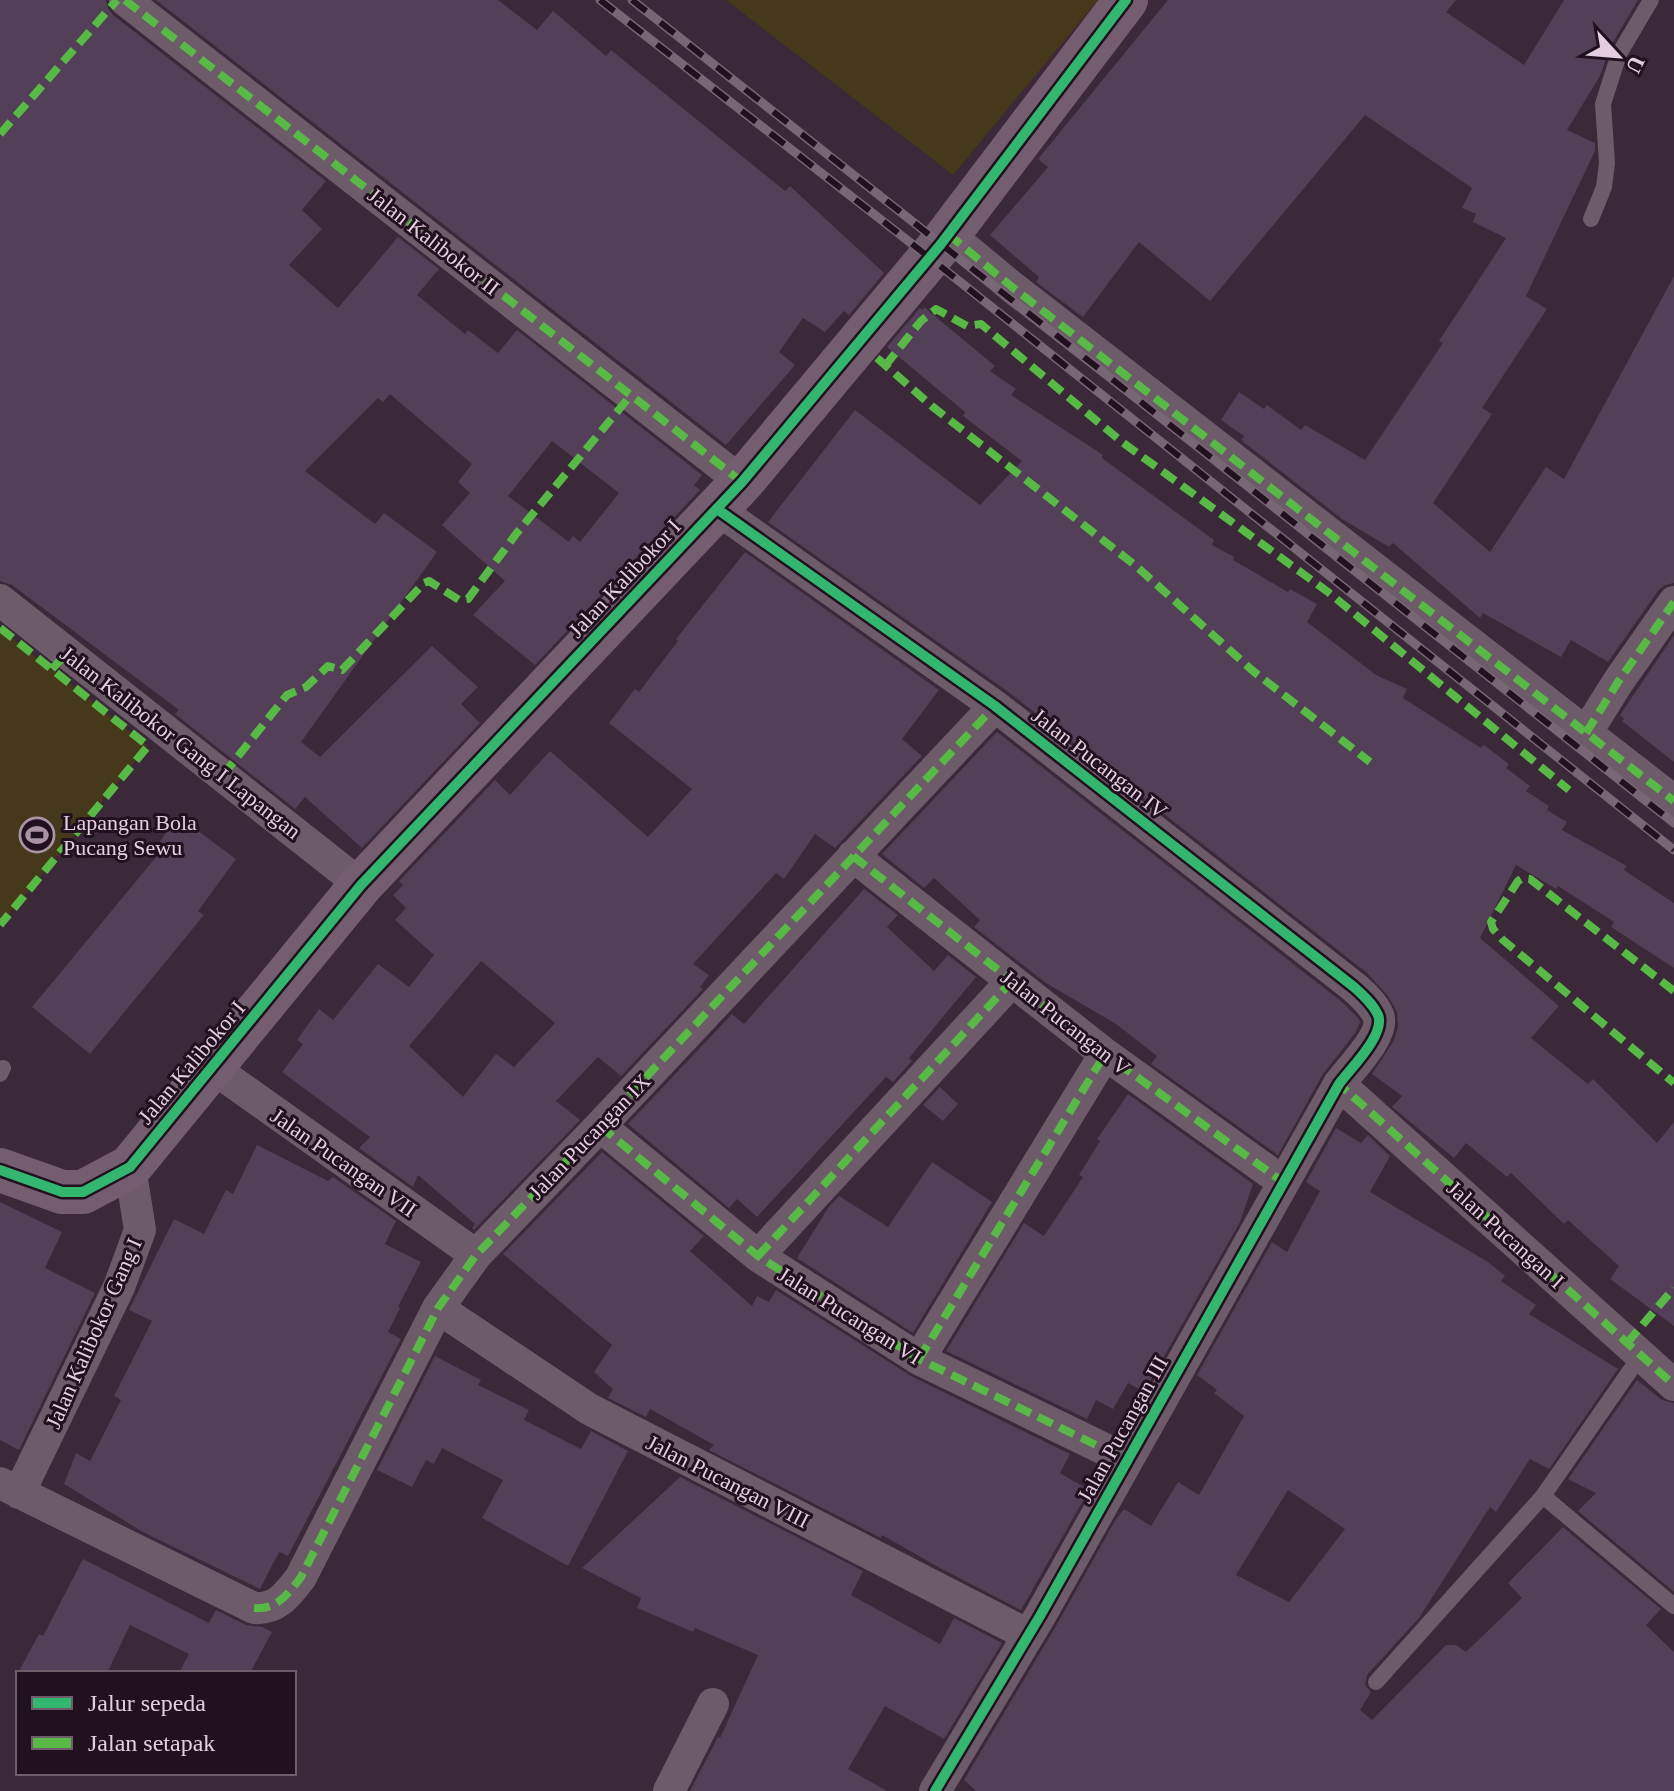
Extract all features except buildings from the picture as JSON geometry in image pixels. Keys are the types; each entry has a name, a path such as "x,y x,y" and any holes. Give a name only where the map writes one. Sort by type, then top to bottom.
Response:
{"street":[{"name":"Jalan Kalibokor II","path":"125,0 730,495"},
{"name":"Jalan Kalibokor I","path":"130,1167 361,885 867,350 948,234 1126,0"},
{"path":"948,234 1674,801"},
{"name":"Jalan Pucangan IV","path":"730,495 1354,987 1370,1003 1379,1018 1378,1033 1339,1084"},
{"name":"Jalan Kalibokor Gang I Lapangan","path":"0,600 361,885"},
{"path":"1586,733 1674,602"},
{"name":"Jalan Pucangan IX","path":"10,1488 254,1608 273,1606 290,1592 301,1577 438,1308 476,1255 995,706"},
{"name":"Jalan Pucangan V","path":"853,856 1105,1054 1283,1182"},
{"path":"758,1256 1012,981"},
{"path":"919,1359 1105,1054"},
{"name":"Jalan Pucangan VII","path":"213,1068 476,1255"},
{"name":"Jalan Pucangan III","path":"935,1791 1028,1635 1339,1084"},
{"name":"Jalan Pucangan I","path":"1339,1084 1674,1385"},
{"name":"Jalan Pucangan VI","path":"600,1126 758,1256 919,1359 1127,1460"},
{"path":"0,1170 62,1192 83,1192 130,1167"},
{"name":"Jalan Kalibokor Gang I","path":"10,1488 119,1287 140,1230 130,1167"},
{"name":"Jalan Pucangan VIII","path":"438,1308 589,1409 1028,1635"},
{"path":"669,1791 713,1704"}],"lane":[{"path":"1591,219 1604,187 1603,104 1619,54 1651,0"},
{"path":"1376,1682 1543,1496 1641,1355"},
{"path":"1543,1496 1674,1606"}],"shaded area":[{"path":"726,0 1098,0 953,175"},
{"name":"Lapangan Bola Pucang Sewu","path":"0,628 148,746 0,925"}],"railway":[{"path":"600,0 930,258 1674,850"},
{"path":"632,0 1674,823"}],"marked path":[{"path":"0,134 117,0"},
{"path":"125,0 742,482"},
{"path":"948,234 1674,801"},
{"path":"885,366 921,321 936,309 967,326 981,324 1122,442 1328,592 1569,790"},
{"path":"877,358 933,407 1136,566 1253,671 1370,762"},
{"path":"223,775 287,695 306,687 328,666 342,670 424,583 429,581 459,600 468,599 516,534 631,395"},
{"path":"1586,733 1674,602"},
{"path":"0,628 148,746 0,925"},
{"path":"52,669 67,653"},
{"path":"254,1608 276,1604 301,1577 438,1308 476,1255 995,706 1000,710"},
{"path":"853,856 1105,1054 1283,1182"},
{"path":"1674,991 1530,879 1518,881 1491,922 1503,940 1674,1083"},
{"path":"758,1256 1012,981"},
{"path":"919,1359 1105,1054"},
{"path":"1342,1080 1339,1084 1674,1385"},
{"path":"600,1126 758,1256 919,1359 1127,1460"},
{"path":"1627,1343 1674,1288"}],"cycle path":[{"path":"0,1170 62,1192 83,1192 130,1167 361,885 742,482 941,244 1126,0"},
{"path":"717,509 995,706 1354,987 1371,1003 1378,1015 1377,1032 1372,1041 1339,1084 1040,1616 935,1791"}],"place":[{"name":"Lapangan Bola Pucang Sewu","path":"37,835"}]}
